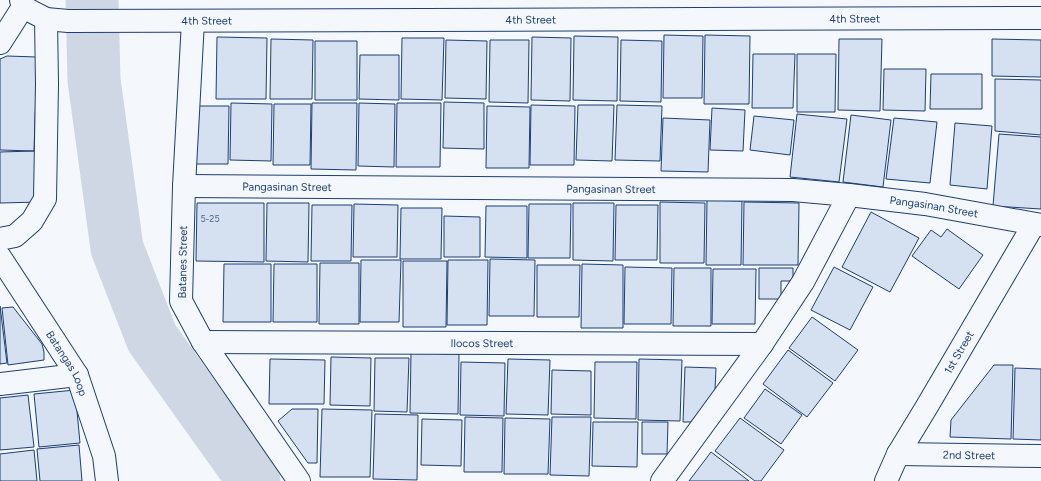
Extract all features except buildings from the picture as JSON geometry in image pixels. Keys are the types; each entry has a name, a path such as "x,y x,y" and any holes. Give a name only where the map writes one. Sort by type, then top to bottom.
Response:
{"street":[{"name":"4th Street","path":"22,4 46,19 68,21 1041,18"},
{"path":"0,43 22,4"},
{"path":"0,239 15,236 32,221 45,199 47,84 46,19"},
{"name":"Batanes Street","path":"185,21 191,56 184,186 181,302 202,342 300,481"},
{"name":"Pangasinan Street","path":"184,186 793,190 925,204 1038,224"},
{"path":"662,481 762,344 803,282 849,195"},
{"name":"1st Street","path":"886,481 898,454 1038,224"},
{"name":"Batangas Loop","path":"0,257 77,375 104,456 107,481"},
{"name":"Ilocos Street","path":"202,342 762,344"},
{"path":"0,384 77,375"},
{"name":"2nd Street","path":"898,454 1041,456"}],"waterway":[{"path":"92,0 94,80 117,248 152,338 254,481"}]}
